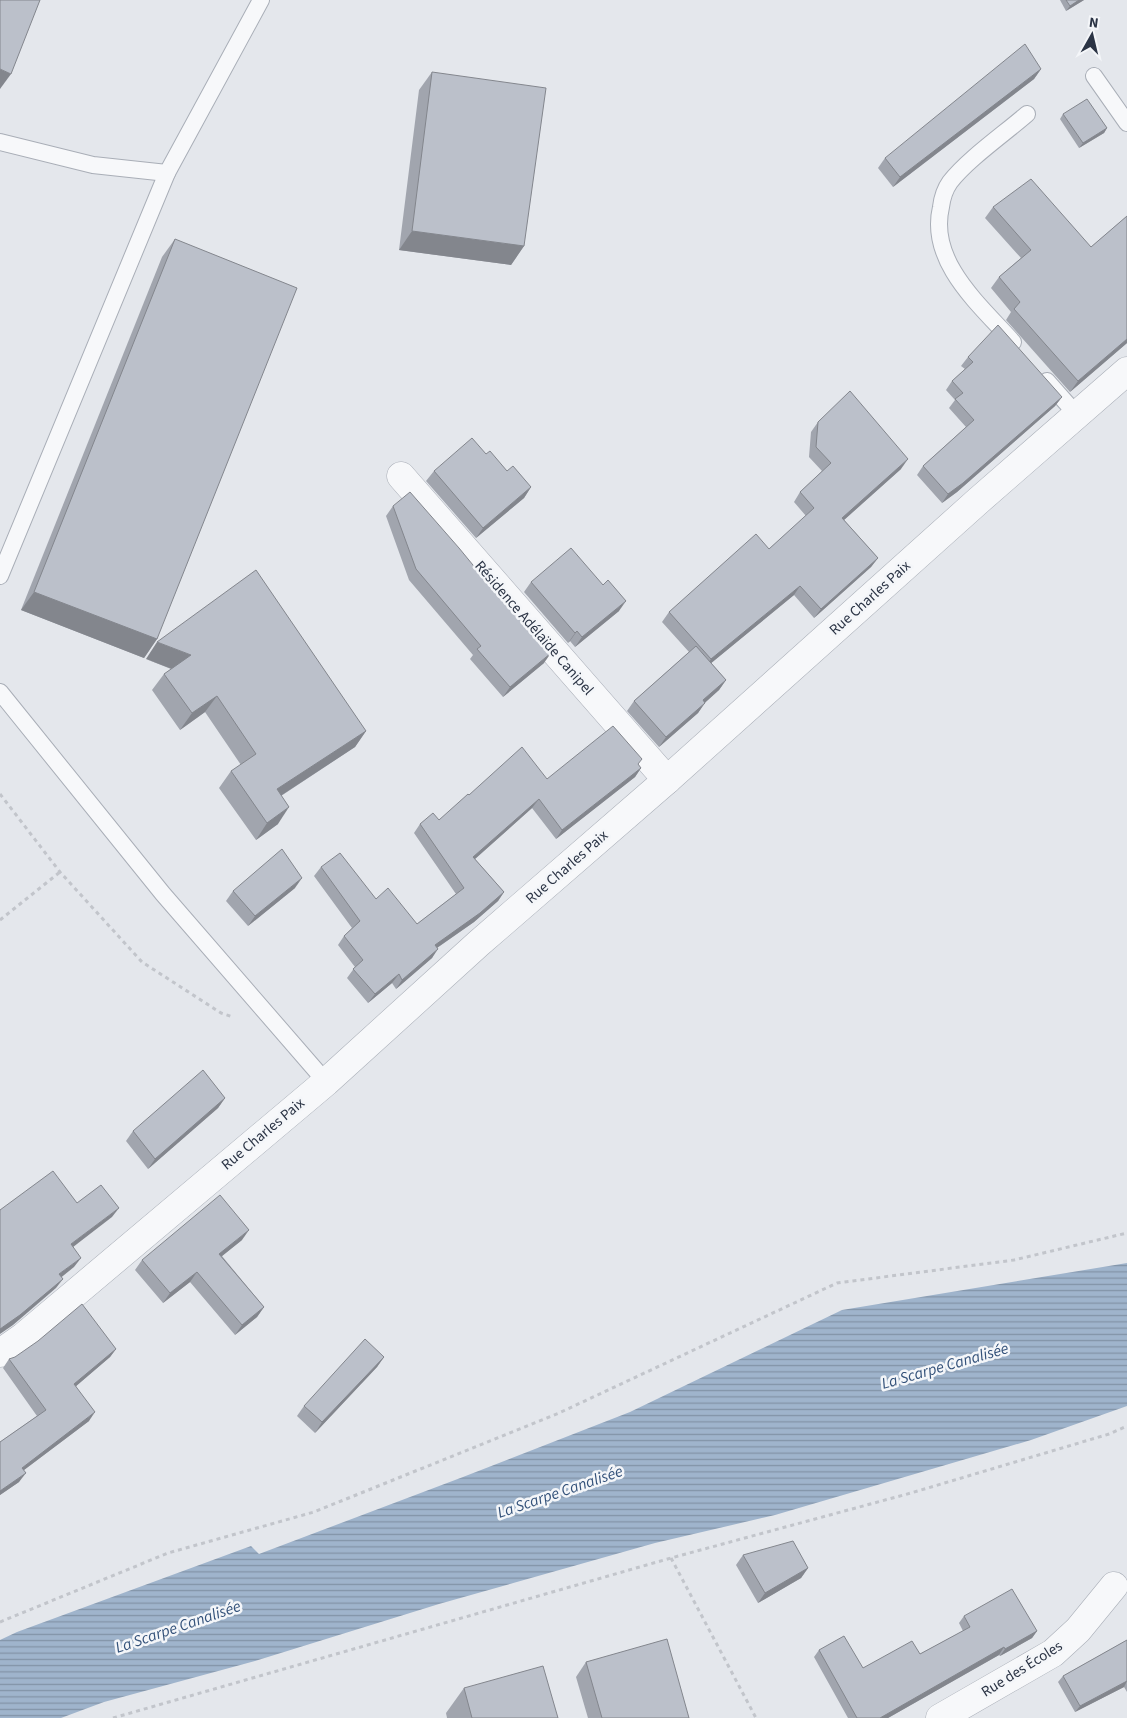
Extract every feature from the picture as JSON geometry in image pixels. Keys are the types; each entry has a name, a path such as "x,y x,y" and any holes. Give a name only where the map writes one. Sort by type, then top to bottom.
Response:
{"street":[{"name":"Rue Charles Paix","path":"0,1353 23,1337 326,1082 479,943 667,780 978,501 1127,371"},
{"name":"Résidence Adélaïde Canipel","path":"400,476 667,780"},
{"name":"Rue des Écoles","path":"940,1718 1053,1653 1078,1630 1114,1586"}],"lane":[{"path":"0,576 167,173 261,0"},
{"path":"1094,76 1127,123"},
{"path":"1026,356 956,277 948,264 938,232 939,215 948,184 959,171 1027,114"},
{"path":"0,142 93,165 167,173"},
{"path":"1039,371 1077,415"},
{"path":"0,692 163,894 326,1082"}],"path":[{"path":"0,794 60,872 142,962 221,1013 239,1019"},
{"path":"0,920 60,872"},
{"path":"0,1622 168,1552 314,1512 541,1420 837,1282 1014,1260 1127,1233"},
{"path":"113,1718 671,1558 911,1493 1109,1434 1127,1426"},
{"path":"671,1558 756,1718"}],"water":[{"name":"La Scarpe Canalisée","path":"1127,1263 1127,1406 1031,1440 775,1515 655,1543 439,1604 255,1661 104,1702 61,1718 0,1718 0,1640 17,1632 251,1546 259,1554 630,1412 842,1310"}],"building":[{"path":"0,0 40,0 11,74 0,69"},
{"path":"1066,0 1079,0 1070,6"},
{"path":"1025,44 1041,69 900,177 885,158"},
{"path":"432,72 546,88 524,246 412,231"},
{"path":"1087,99 1107,128 1083,143 1063,114"},
{"path":"1031,179 1091,247 1127,216 1127,339 1078,381 1014,309 1020,302 999,277 1031,250 993,207"},
{"path":"175,239 297,288 157,639 34,592"},
{"path":"998,325 1062,397 948,494 923,466 974,420 955,399 963,393 952,381 973,362 968,357"},
{"path":"850,391 908,459 842,518 878,558 821,609 800,586 711,659 669,612 756,534 769,549 814,508 800,492 831,463 816,447 818,422"},
{"path":"472,438 486,454 490,451 507,471 513,466 531,487 483,528 434,471"},
{"path":"410,492 505,604 507,603 551,653 510,687 477,649 481,646 416,569 393,506"},
{"path":"571,548 603,585 608,580 626,601 582,637 577,631 575,633 531,582"},
{"path":"256,570 366,731 277,789 289,807 267,823 231,771 256,754 217,696 192,713 164,674 191,655 157,642"},
{"path":"696,646 726,680 703,700 705,703 666,737 634,701"},
{"path":"613,726 642,759 638,764 641,768 562,830 539,799 473,857 504,892 480,913 435,945 438,949 402,980 399,974 375,994 353,969 363,960 344,936 360,921 321,867 340,853 376,899 388,888 417,924 464,888 420,824 433,813 439,820 522,747 547,779"},
{"path":"282,849 302,878 255,916 233,891"},
{"path":"203,1070 225,1098 155,1159 133,1131"},
{"path":"53,1171 77,1203 101,1185 119,1208 71,1244 81,1258 59,1274 63,1279 0,1329 0,1210"},
{"path":"220,1195 249,1230 219,1254 264,1307 242,1325 197,1272 170,1293 142,1260"},
{"path":"82,1304 116,1349 74,1384 95,1412 22,1468 26,1473 0,1491 0,1442 46,1410 9,1359 38,1341"},
{"path":"365,1339 384,1357 322,1422 304,1406"},
{"path":"793,1541 808,1568 765,1593 743,1555"},
{"path":"1012,1589 1037,1631 1005,1649 1004,1647 880,1718 857,1718 819,1650 844,1636 863,1668 912,1641 920,1654 970,1627 964,1616"},
{"path":"667,1639 689,1718 602,1718 586,1662"},
{"path":"1127,1640 1127,1681 1080,1706 1063,1676"},
{"path":"543,1666 558,1718 472,1718 464,1688"}]}
